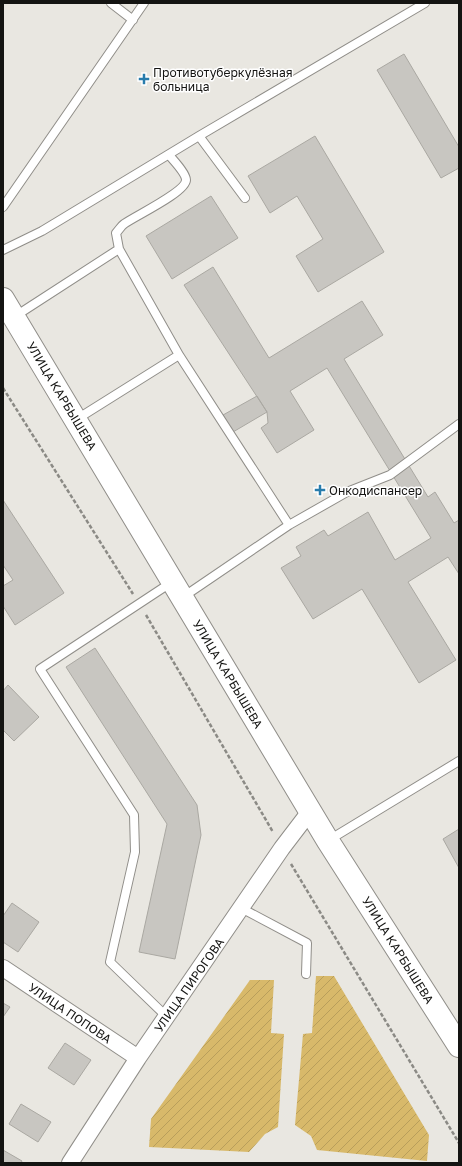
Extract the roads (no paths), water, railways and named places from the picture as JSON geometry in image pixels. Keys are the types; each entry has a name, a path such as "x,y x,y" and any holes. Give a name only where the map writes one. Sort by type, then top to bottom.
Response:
{"main road":[{"name":"УЛИЦА КАРБЫШЕВА","path":"3,299 311,810 328,841 459,1046"}],"street":[{"name":"УЛИЦА ПИРОГОВА","path":"70,1163 138,1058 282,848 311,810"},
{"name":"УЛИЦА ПОПОВА","path":"3,968 138,1058"}],"lane":[{"path":"111,3 133,20"},
{"path":"3,207 144,3"},
{"path":"3,250 42,231 198,136 425,3"},
{"path":"198,136 246,198"},
{"path":"169,154 184,174 186,179 185,184 175,194 123,225 116,233 119,250 180,355 289,525"},
{"path":"14,317 119,250"},
{"path":"76,420 180,355"},
{"path":"167,1017 110,962 135,852 134,815 40,668 139,604 178,590 347,492 390,475 459,424"},
{"path":"328,841 459,761"},
{"path":"241,908 307,943 306,974"}],"place":[{"name":"Противотуберкулёзная больница","path":"144,79"},
{"name":"Онкодиспансер","path":"320,490"}]}
